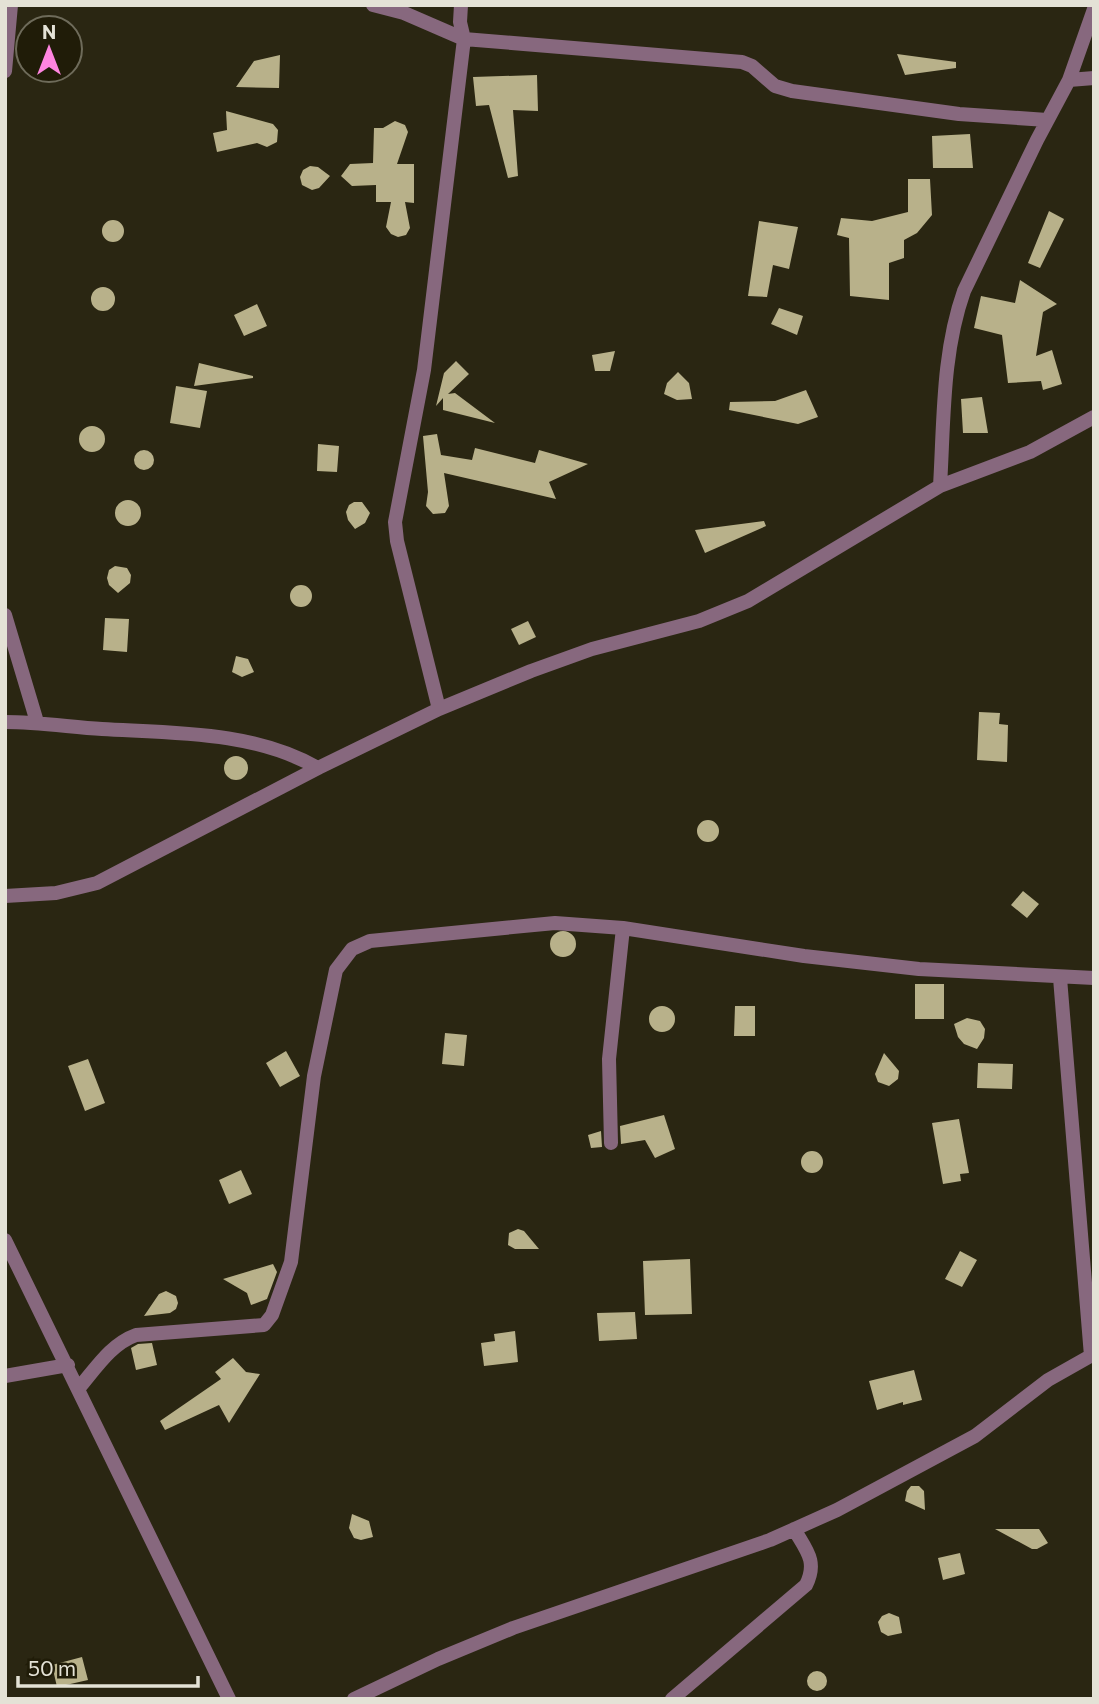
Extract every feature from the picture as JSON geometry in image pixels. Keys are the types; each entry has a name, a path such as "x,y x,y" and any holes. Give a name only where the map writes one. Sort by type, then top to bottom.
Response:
{"street":[{"path":"5,71 10,5"},
{"path":"373,5 404,13 464,39 742,62 752,65 775,86 792,91 959,114 1047,120"},
{"path":"439,709 397,541 395,522 424,370 464,39 460,22 461,5"},
{"path":"940,486 948,352 956,314 976,266 1069,80 1094,9"},
{"path":"1069,80 1094,78"},
{"path":"5,895 56,893 97,883 318,768 439,709 568,658 699,621 748,601 940,486 1030,452 1094,417"},
{"path":"5,615 37,722"},
{"path":"5,722 37,722 216,737 268,746 297,756 318,768"},
{"path":"79,1388 124,1339 136,1335 264,1325 272,1315 291,1262 314,1076 336,970 352,949 370,941 555,923 623,928 804,956 919,969 1094,978"},
{"path":"611,1143 609,1059 623,928"},
{"path":"354,1699 438,1659 513,1628 770,1540 837,1510 975,1436 1048,1380 1092,1355 1060,978"},
{"path":"5,1240 229,1699"},
{"path":"5,1376 68,1365"},
{"path":"672,1699 806,1585 812,1572 811,1561 794,1529"}],"building":[{"path":"897,54 956,62 956,68 905,75"},
{"path":"280,55 279,88 236,87 254,61"},
{"path":"537,75 538,111 513,110 518,176 508,178 489,105 476,106 473,77"},
{"path":"226,111 273,124 278,130 277,142 267,147 257,143 217,152 213,133 227,130"},
{"path":"395,121 405,125 408,132 397,164 414,164 414,203 405,202 410,228 406,235 398,237 391,234 386,227 391,202 376,202 376,185 352,186 341,176 350,164 373,163 374,128 383,128"},
{"path":"970,134 973,168 933,168 932,136"},
{"path":"310,166 318,167 330,176 319,188 312,190 302,185 300,177 303,170"},
{"path":"908,179 930,179 932,215 917,233 904,240 904,258 889,263 889,300 850,296 849,238 837,235 841,218 872,221 908,212"},
{"path":"1049,211 1064,219 1040,268 1028,263"},
{"path":"113,220 121,223 124,231 121,239 113,242 105,239 102,231 105,223"},
{"path":"759,221 798,227 789,269 773,265 767,297 748,296"},
{"path":"1020,280 1057,304 1043,312 1036,356 1052,350 1062,384 1043,390 1041,381 1008,383 1002,335 974,328 981,296 1015,303"},
{"path":"103,287 114,294 115,299 108,310 103,311 92,304 91,299 98,288"},
{"path":"257,304 267,326 244,336 234,315"},
{"path":"779,308 803,316 797,335 771,324"},
{"path":"615,351 610,371 595,371 592,355"},
{"path":"456,361 469,374 448,394 455,393 495,423 443,410 443,398 436,406 444,373"},
{"path":"199,363 253,376 253,378 194,386"},
{"path":"678,372 689,383 692,399 677,400 664,394 667,383"},
{"path":"176,386 207,391 200,428 170,423"},
{"path":"806,390 818,417 798,424 729,410 730,402 775,401"},
{"path":"982,397 988,433 963,433 961,399"},
{"path":"92,426 101,430 105,439 101,448 92,452 83,448 79,439 83,430"},
{"path":"437,434 441,455 472,460 475,448 535,463 539,450 588,464 549,482 556,499 444,473 449,506 445,513 433,514 426,506 428,492 423,436"},
{"path":"318,444 339,446 337,472 317,471"},
{"path":"144,450 151,453 154,460 151,467 144,470 137,467 134,460 137,453"},
{"path":"128,500 137,504 141,513 137,522 128,526 119,522 115,513 119,504"},
{"path":"354,502 362,502 370,513 365,523 355,529 346,512"},
{"path":"764,521 766,526 705,553 695,530"},
{"path":"115,566 127,568 131,575 130,583 118,593 109,585 107,578 109,570"},
{"path":"301,585 309,588 312,596 309,604 301,607 293,604 290,596 293,588"},
{"path":"105,618 129,619 127,652 103,650"},
{"path":"528,621 536,637 519,645 511,629"},
{"path":"236,656 248,659 254,672 242,677 232,672"},
{"path":"979,712 1000,713 999,724 1008,725 1007,762 977,760"},
{"path":"236,756 244,760 248,768 244,776 236,780 228,776 224,768 228,760"},
{"path":"708,820 718,827 719,831 712,841 708,842 698,835 697,831 704,821"},
{"path":"1023,891 1039,904 1027,918 1011,905"},
{"path":"563,931 572,935 576,944 572,953 563,957 554,953 550,944 554,935"},
{"path":"915,984 944,984 944,1019 915,1019"},
{"path":"662,1006 671,1010 675,1019 671,1028 662,1032 653,1028 649,1019 653,1010"},
{"path":"735,1006 755,1006 755,1036 734,1036"},
{"path":"967,1018 980,1021 985,1029 984,1038 977,1049 964,1044 958,1037 954,1024"},
{"path":"445,1033 467,1035 464,1066 442,1064"},
{"path":"286,1051 300,1076 280,1087 266,1063"},
{"path":"884,1053 899,1071 898,1079 889,1086 878,1082 875,1074"},
{"path":"88,1059 105,1103 85,1111 68,1066"},
{"path":"978,1063 1013,1064 1012,1089 977,1088"},
{"path":"664,1115 675,1149 655,1158 645,1140 621,1144 620,1126"},
{"path":"959,1119 969,1173 960,1174 961,1181 943,1184 932,1123"},
{"path":"601,1131 602,1147 591,1148 588,1135"},
{"path":"812,1151 820,1154 823,1162 820,1170 812,1173 804,1170 801,1162 804,1154"},
{"path":"241,1170 252,1194 229,1204 219,1180"},
{"path":"518,1229 524,1231 539,1249 515,1249 508,1245 509,1233"},
{"path":"960,1251 977,1260 962,1287 945,1279"},
{"path":"690,1259 692,1314 645,1315 643,1261"},
{"path":"273,1264 277,1272 267,1299 251,1305 247,1293 223,1279"},
{"path":"166,1291 176,1296 176,1309 170,1313 144,1316 159,1294"},
{"path":"635,1312 637,1339 599,1341 597,1313"},
{"path":"515,1331 518,1362 484,1366 481,1343 495,1341 494,1334"},
{"path":"152,1343 157,1365 136,1370 131,1348 138,1344"},
{"path":"233,1358 246,1372 260,1374 229,1423 219,1405 165,1430 160,1421 221,1379 215,1372"},
{"path":"914,1370 922,1400 903,1405 903,1402 877,1410 869,1381"},
{"path":"911,1486 919,1486 924,1491 925,1510 905,1501"},
{"path":"352,1514 369,1521 373,1537 361,1540 354,1538 349,1528"},
{"path":"995,1529 1039,1529 1048,1543 1032,1549"},
{"path":"960,1553 965,1574 943,1580 938,1558"},
{"path":"889,1613 899,1617 902,1633 888,1636 881,1632 878,1622 882,1616"},
{"path":"82,1657 88,1680 57,1687 52,1665"},
{"path":"817,1671 824,1674 827,1681 824,1688 817,1691 810,1688 807,1681 810,1674"}]}
